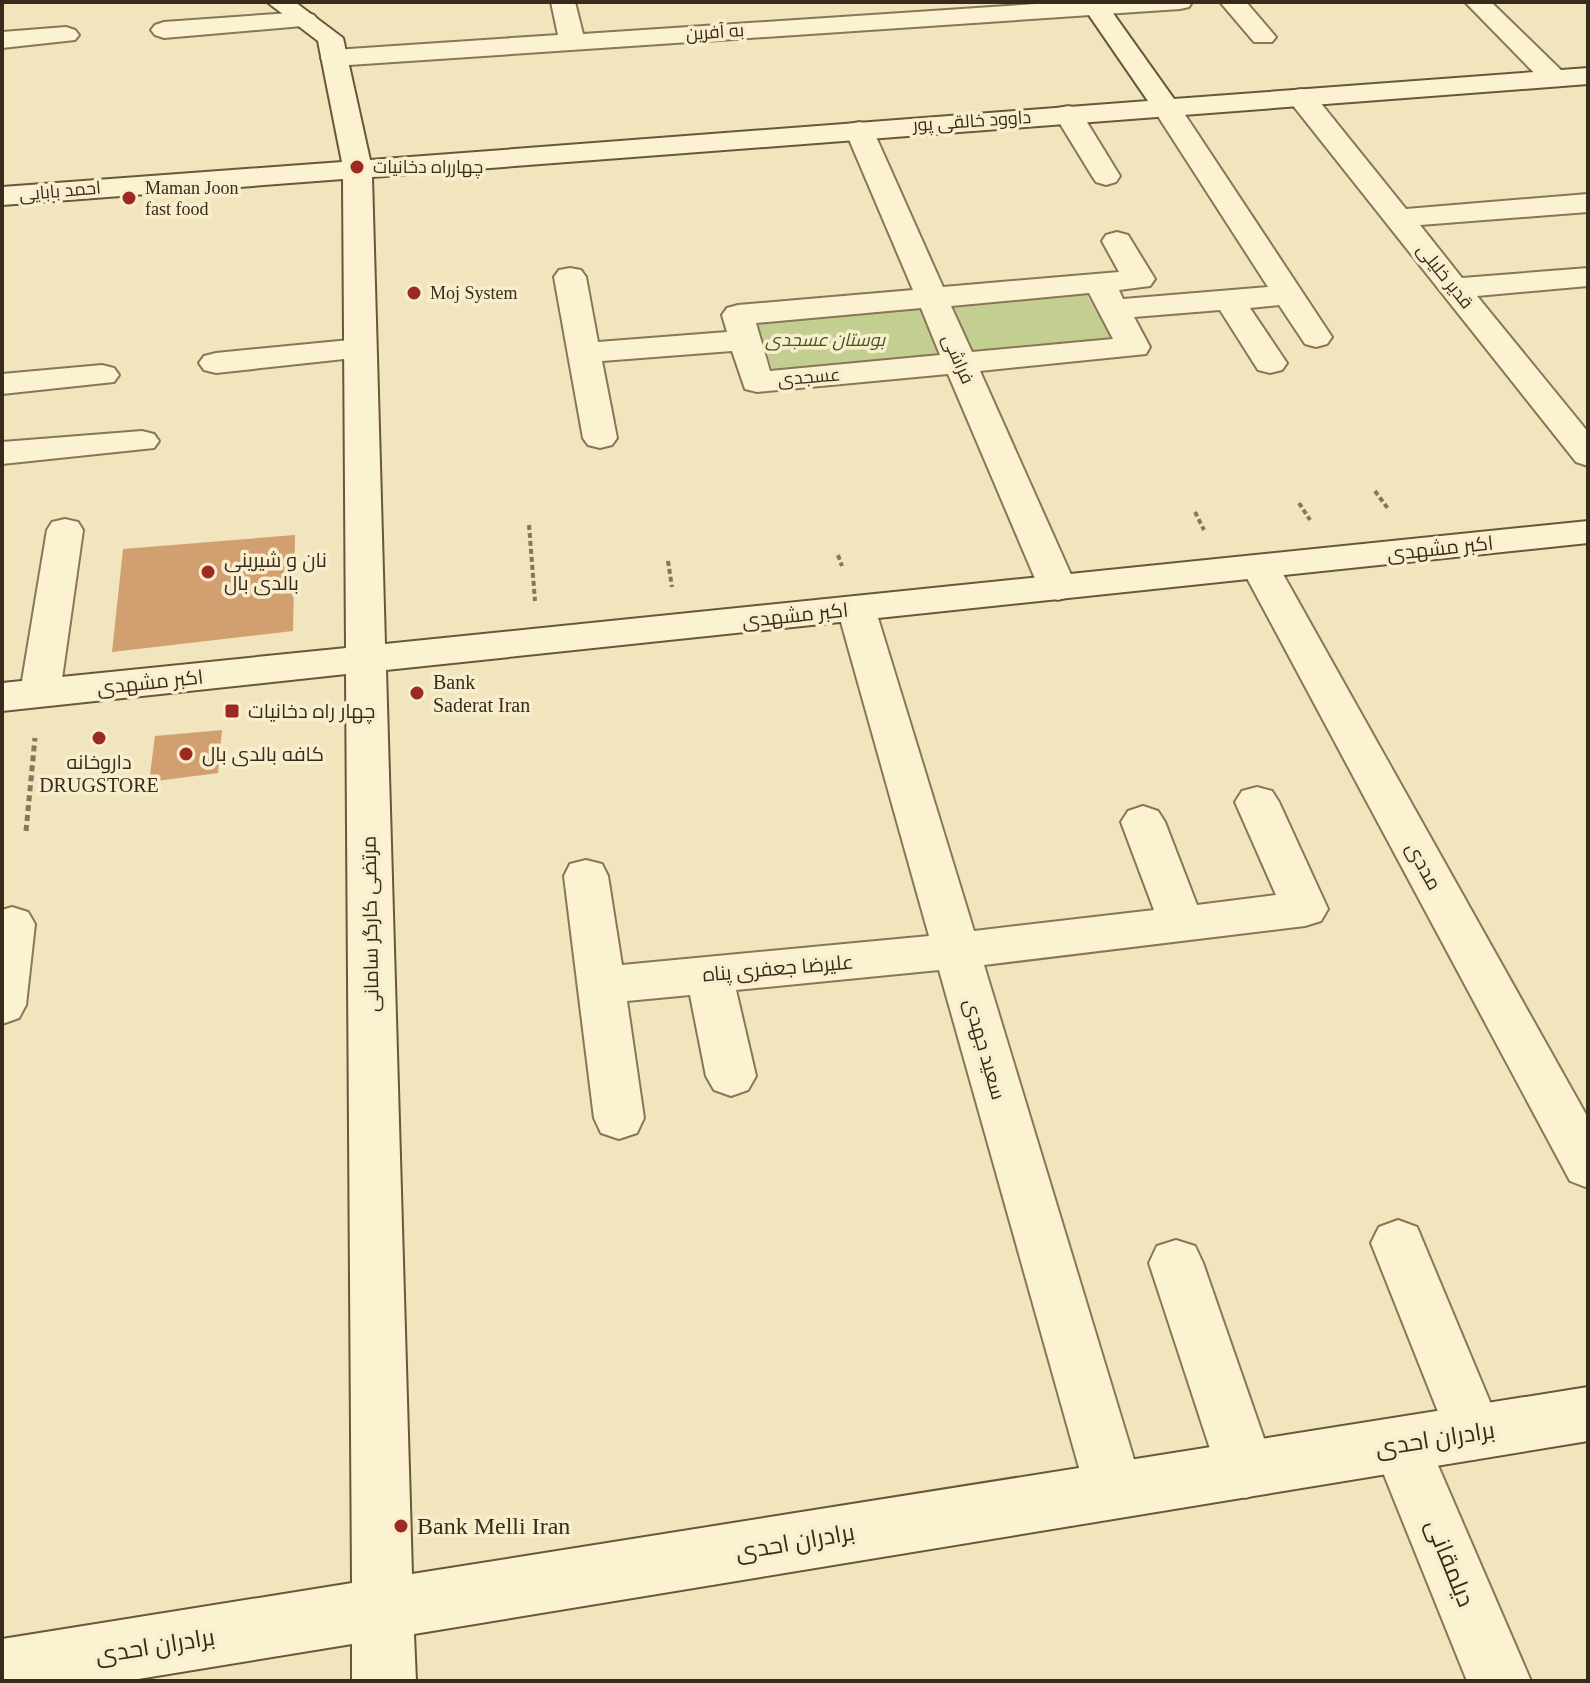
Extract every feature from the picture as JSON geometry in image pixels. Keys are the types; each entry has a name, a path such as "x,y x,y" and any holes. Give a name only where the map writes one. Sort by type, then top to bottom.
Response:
{"street":[{"path":"279,2 330,38 334,58"},
{"path":"563,2 572,42"},
{"name":"به آفرین","path":"334,58 572,42 824,13 887,21 966,9 1180,2"},
{"path":"1232,2 1263,37"},
{"path":"1477,2 1555,79"},
{"path":"1094,5 1166,107 1316,337"},
{"path":"824,13 844,51"},
{"path":"164,30 305,20"},
{"path":"887,21 901,50"},
{"path":"15,31 66,35"},
{"name":"مرتضی کارگر سامانی","path":"334,58 357,167 384,1681"},
{"name":"داوود خالقی پور","path":"357,167 1588,76"},
{"name":"قدیر خلیلی","path":"1301,97 1588,455"},
{"path":"1068,114 1106,176"},
{"name":"فراشی","path":"859,130 1058,588"},
{"name":"احمد بابایی","path":"2,196 357,167"},
{"path":"1399,218 1588,203"},
{"path":"1106,296 1139,279 1117,241"},
{"path":"570,277 600,438"},
{"path":"1454,288 1588,277"},
{"path":"584,353 745,340 738,315 931,298 1106,296 1229,300 1289,295"},
{"name":"عسجدی","path":"745,340 757,382 1134,347 1106,296"},
{"path":"1229,300 1270,363"},
{"path":"216,363 360,349"},
{"path":"2,384 102,375"},
{"path":"2,453 142,441"},
{"path":"21,695 65,530"},
{"name":"اکبر مشهدی","path":"21,695 1588,532"},
{"name":"مددی","path":"1260,567 1588,1166"},
{"name":"سعید جهدی","path":"856,608 1114,1489"},
{"name":"علیرضا جعفری پناه","path":"601,985 956,951 1305,909 1257,802"},
{"path":"1143,822 1182,924"},
{"path":"586,876 619,1118"},
{"path":"2,1005 12,924"},
{"path":"709,975 731,1076"},
{"path":"1398,1243 1474,1433"},
{"path":"1176,1263 1246,1470"},
{"name":"برادران احدی","path":"2,1670 383,1611 1114,1489 1588,1414"},
{"name":"دیلمقانی","path":"1401,1445 1499,1681"}],"path":[{"path":"529,525 538,642"},
{"path":"21,695 26,831"}],"green space":[{"name":"بوستان عسجدی","path":"1084,290 1112,339 773,372 757,321"}],"building":[{"name":"نان و شیرینی بالدی بال","path":"295,535 293,631 112,652 123,549"},
{"name":"کافه بالدی بال","path":"222,730 218,773 149,782 155,736"}],"place":[{"name":"چهارراه دخانیات","path":"357,167"},
{"name":"Maman Joon fast food","path":"129,198"},
{"name":"Moj System","path":"414,293"},
{"name":"نان و شیرینی بالدی بال","path":"208,572"},
{"name":"Bank Saderat Iran","path":"417,693"},
{"name":"چهار راه دخانیات","path":"232,711"},
{"name":"داروخانه DRUGSTORE","path":"99,738"},
{"name":"کافه بالدی بال","path":"186,754"},
{"name":"Bank Melli Iran","path":"401,1526"}]}
